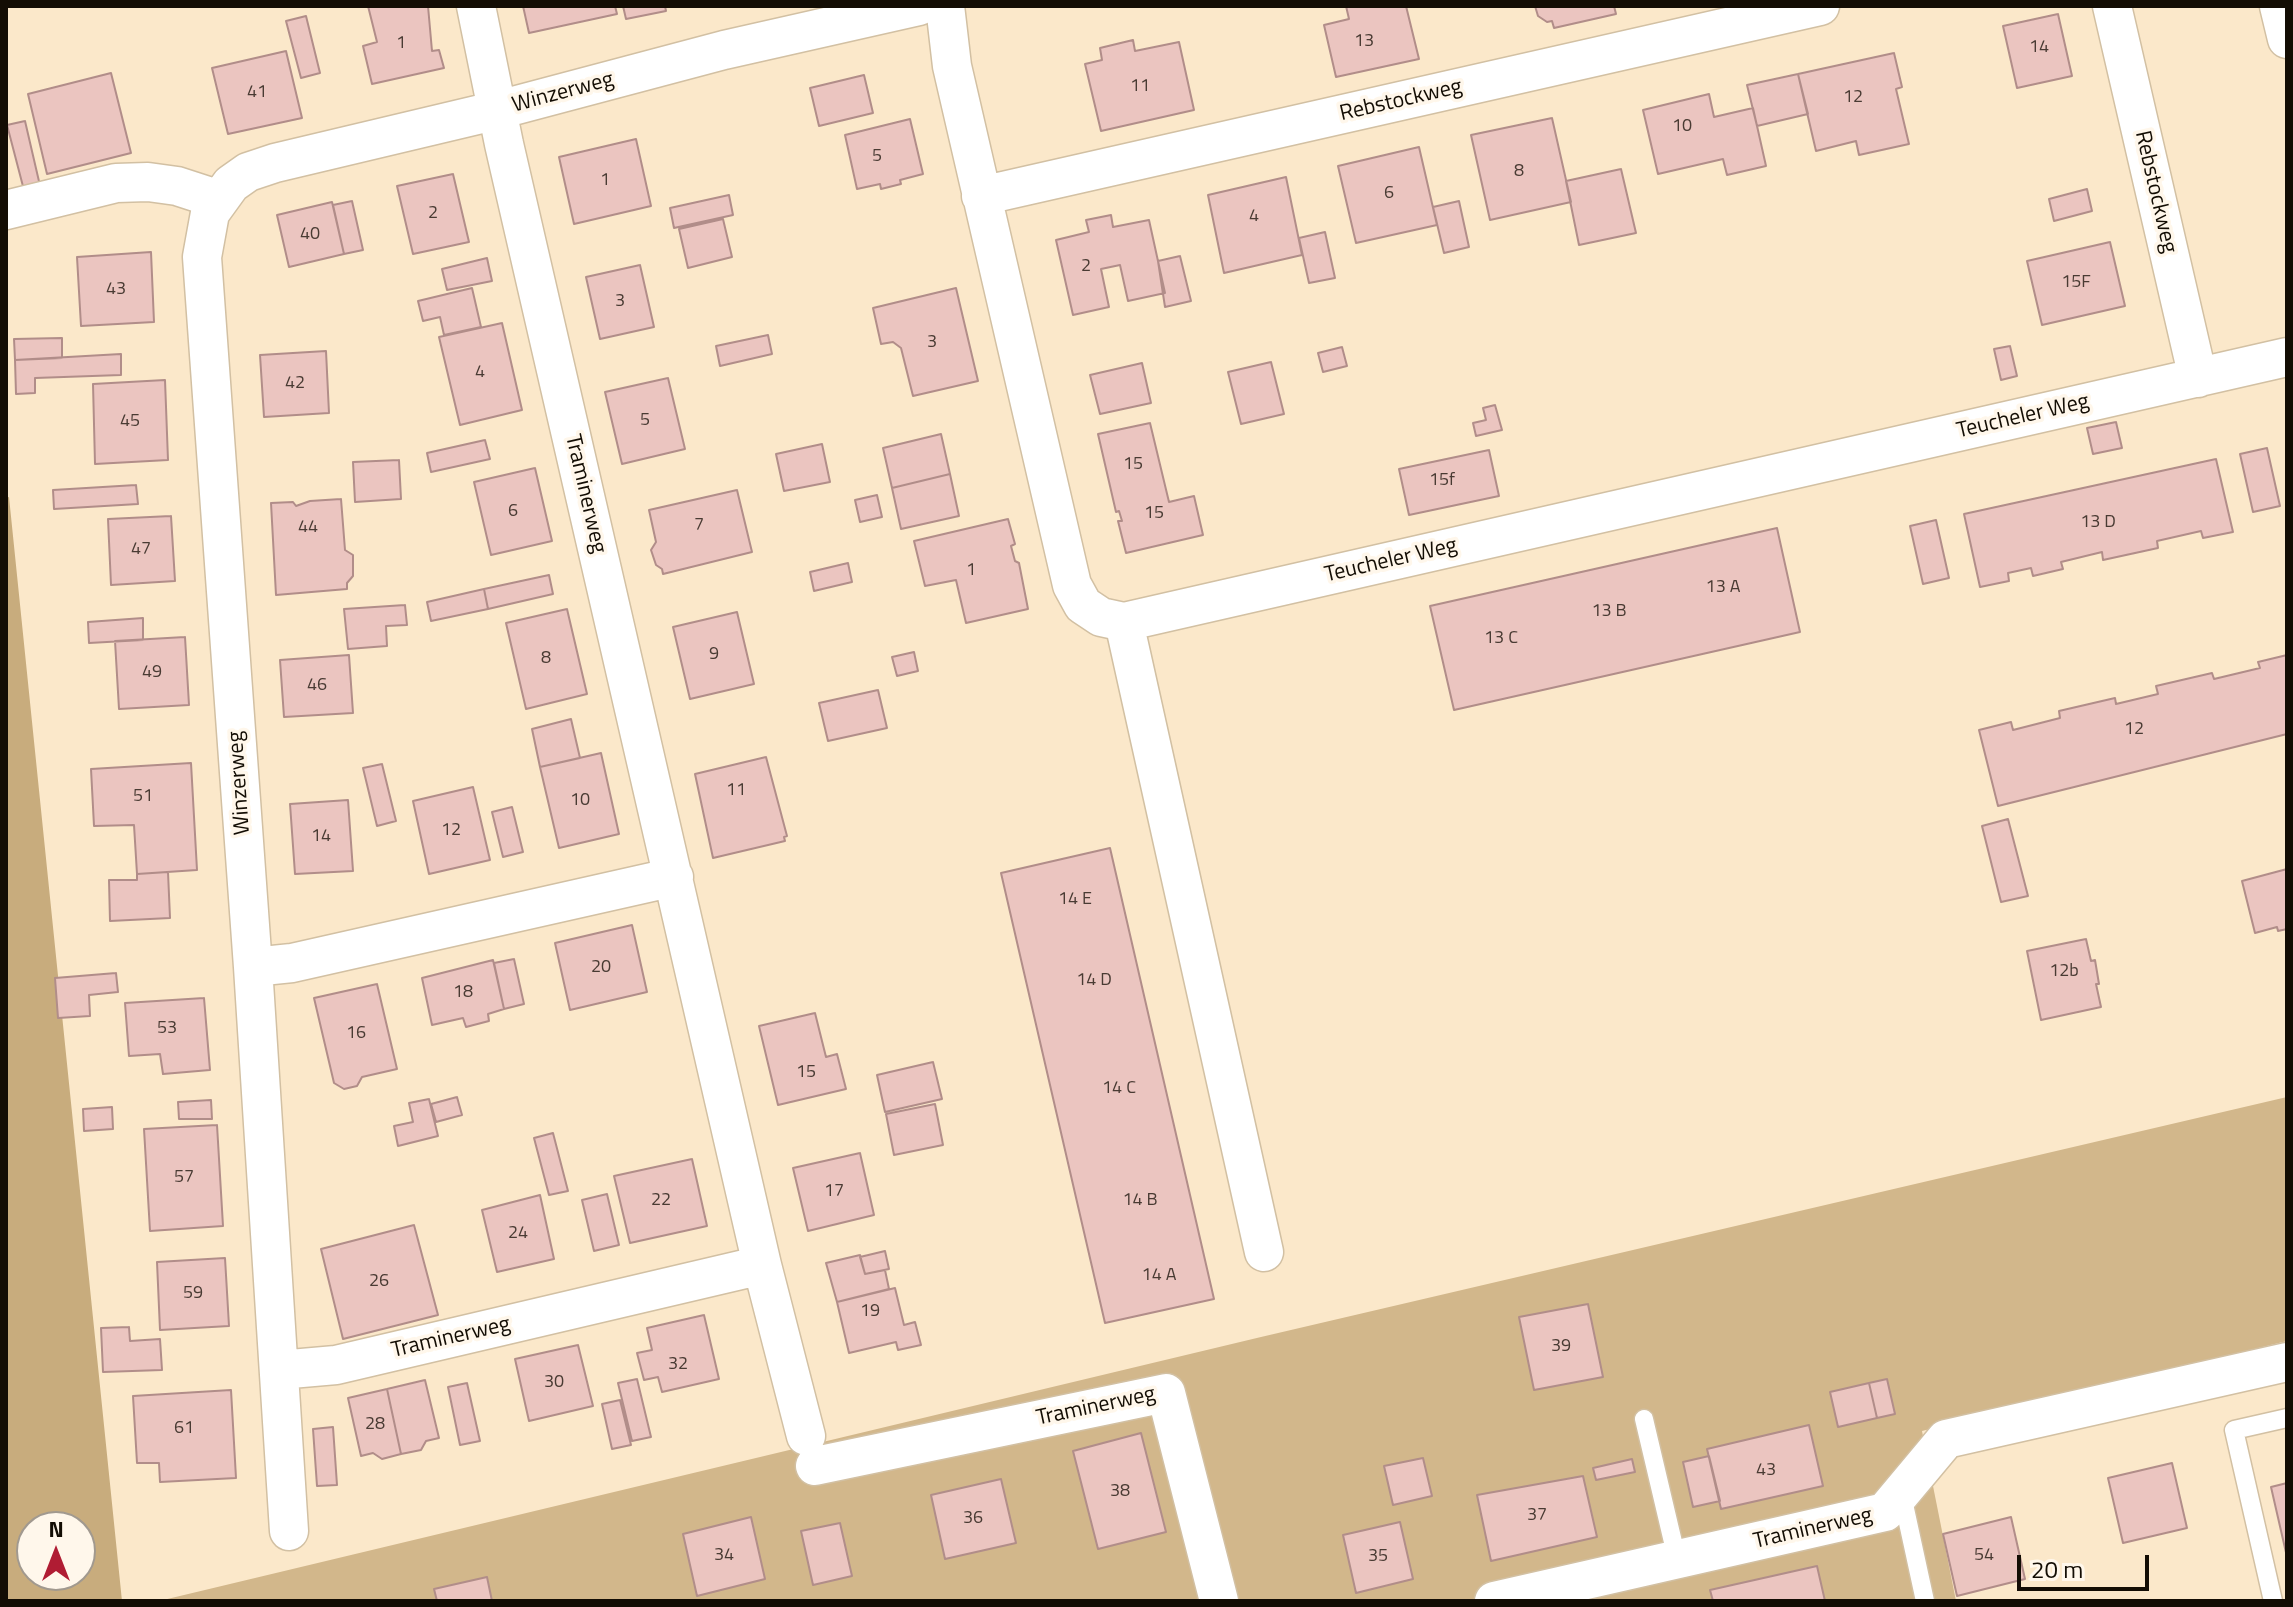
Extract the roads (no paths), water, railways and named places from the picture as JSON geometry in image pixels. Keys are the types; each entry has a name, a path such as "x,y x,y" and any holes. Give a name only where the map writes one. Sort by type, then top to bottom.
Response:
{"street":[{"name":"Traminerweg","path":"476,6 504,144 762,1265 810,1451 1166,1393 1219,1601"},
{"name":"Winzerweg","path":"289,1531 253,967 202,257 210,213 217,199 231,184 248,172 275,163 498,110 724,50 919,6"},
{"path":"945,6 952,66 1072,585 1083,605 1101,617 1124,622 1264,1252"},
{"name":"Rebstockweg","path":"981,196 1820,6"},
{"name":"Rebstockweg","path":"2112,6 2198,378"},
{"path":"2279,6 2287,39"},
{"path":"6,210 116,183 148,182 177,186 217,199"},
{"name":"Teucheler Weg","path":"1124,622 2287,357"},
{"path":"253,967 292,963 674,877"},
{"name":"Traminerweg","path":"279,1370 336,1365 762,1265"},
{"name":"Traminerweg","path":"1494,1601 1885,1512 1946,1439 2287,1362"}],"lane":[{"path":"2273,1601 2234,1430 2287,1418"},
{"path":"1644,1419 1677,1559"},
{"path":"1902,1495 1925,1601"}]}
